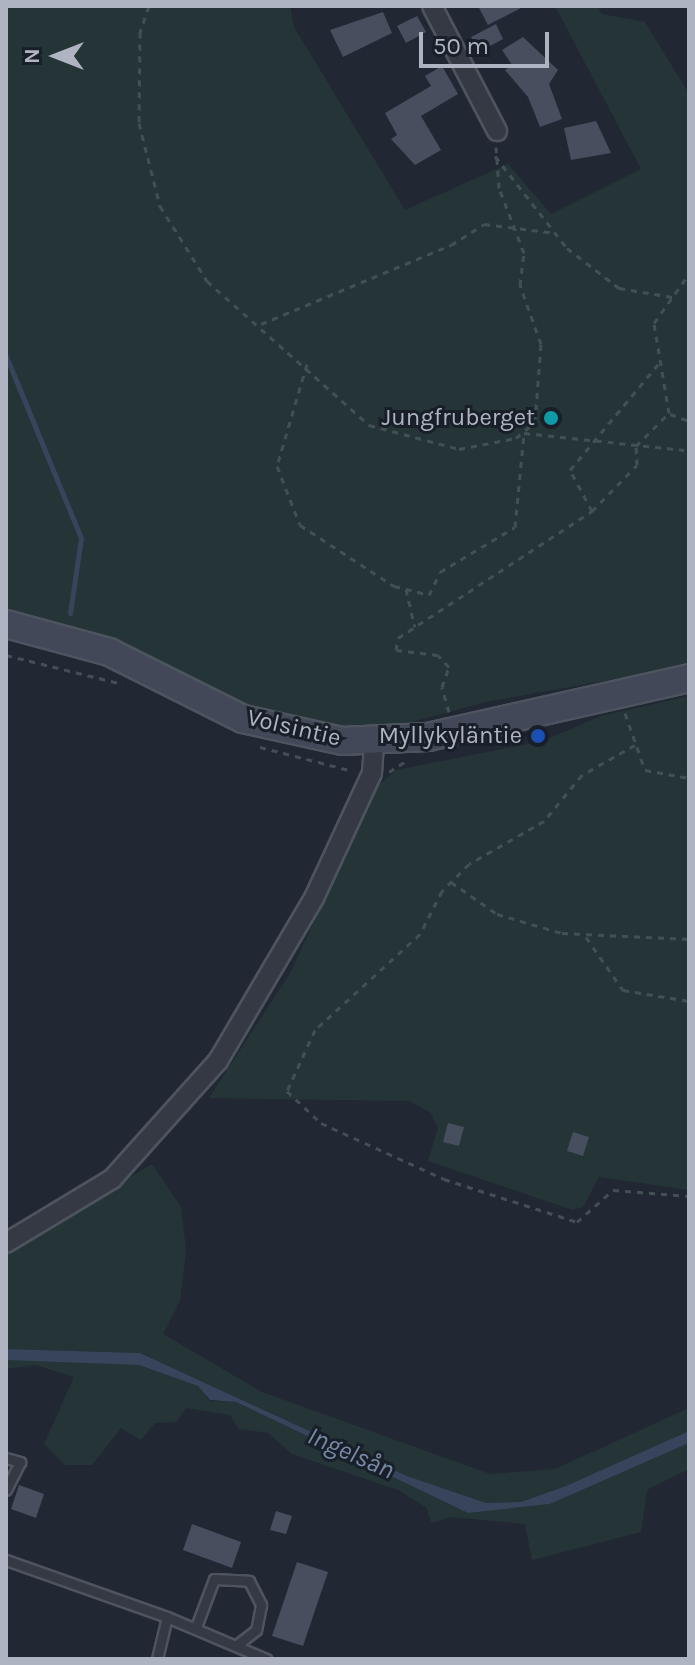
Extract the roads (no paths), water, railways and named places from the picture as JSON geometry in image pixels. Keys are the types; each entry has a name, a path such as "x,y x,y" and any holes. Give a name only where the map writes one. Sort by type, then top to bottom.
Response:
{"street":[{"path":"432,6 497,131"},
{"name":"Volsintie","path":"6,624 109,652 243,719 312,738 374,743 689,678"},
{"path":"6,1243 112,1179 218,1061 314,898 372,773 374,743"}],"lane":[{"path":"6,1458 20,1462 6,1490"},
{"path":"6,1560 196,1627 266,1659"},
{"path":"196,1627 214,1579 249,1581 261,1605 256,1630 237,1645"},
{"path":"157,1659 167,1617"}],"water":[{"name":"Ingelsån","path":"6,1349 140,1353 407,1476 486,1503 521,1502 566,1486 689,1431 689,1443 550,1504 468,1513 236,1402 210,1400 198,1386 139,1365 6,1360"}],"waterway":[{"path":"6,356 81,538 70,613"}],"place":[{"name":"Jungfruberget","path":"551,418"},
{"name":"Myllykyläntie","path":"538,736"}]}
